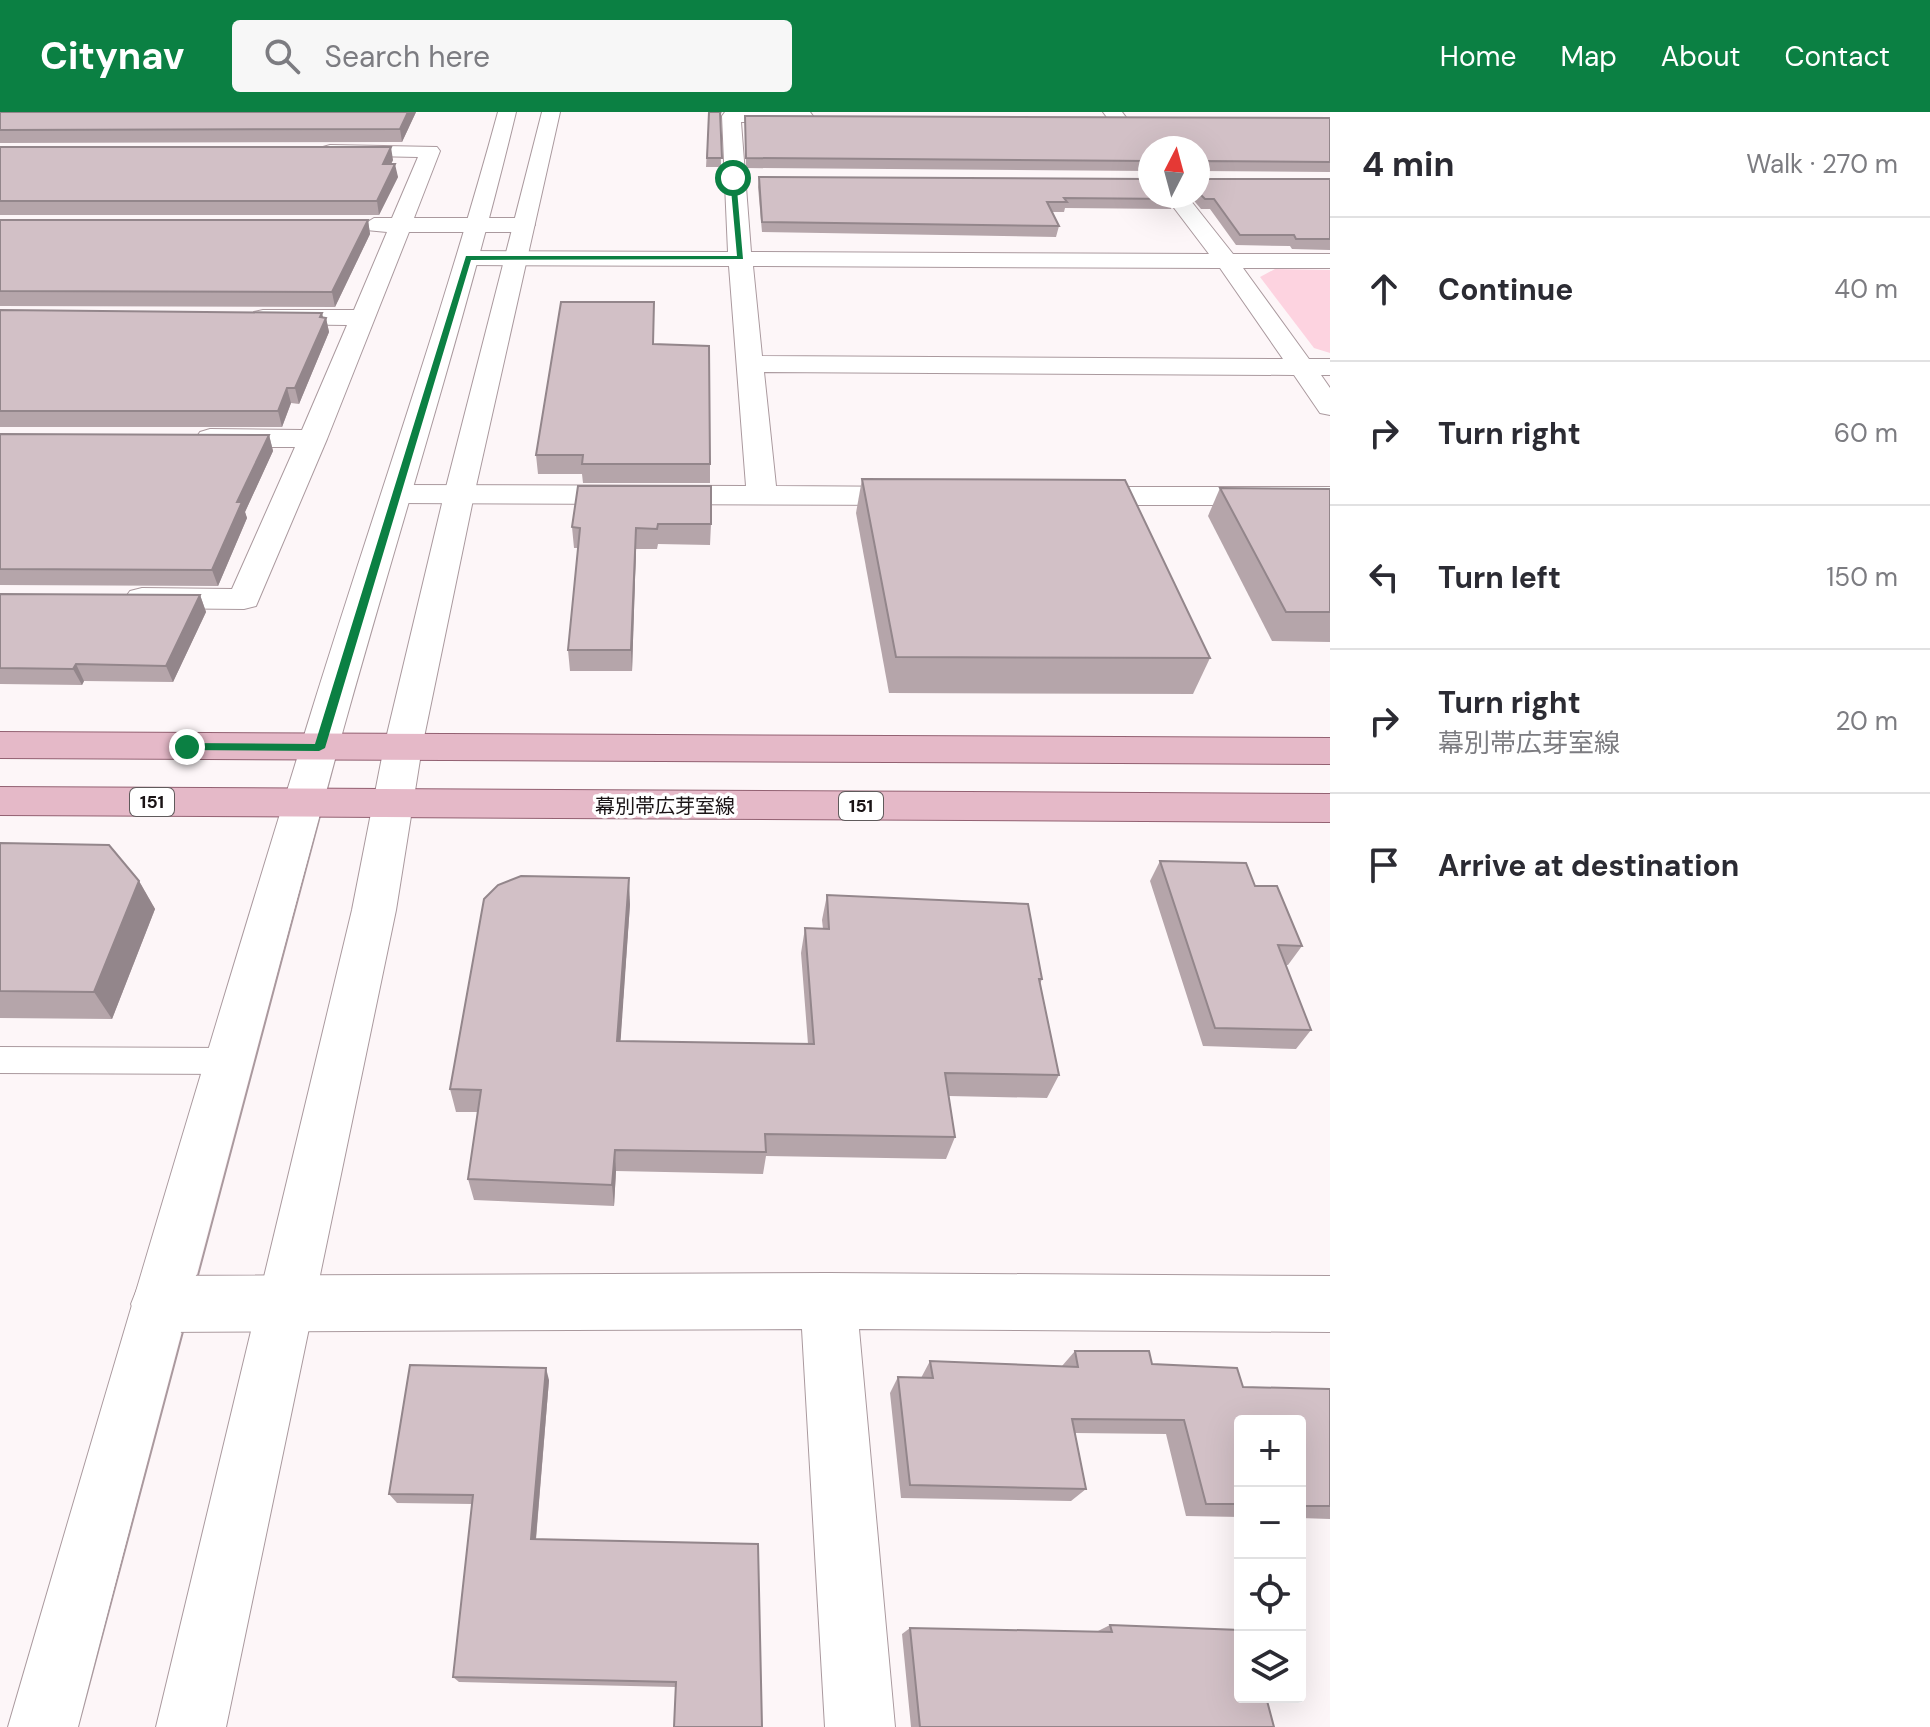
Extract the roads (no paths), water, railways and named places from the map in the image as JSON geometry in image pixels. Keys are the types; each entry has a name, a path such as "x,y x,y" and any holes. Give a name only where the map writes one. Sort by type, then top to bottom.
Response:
{"main road":[{"path":"0,745 1330,751"},
{"name":"幕別帯広芽室線","path":"0,801 1330,808"}],"street":[{"path":"43,1727 159,1304 319,748 478,225 507,112"},
{"path":"191,1727 374,910 403,747 459,495 551,112"},
{"path":"762,495 740,258 741,178 731,116 824,116"},
{"path":"1110,116 1147,118"},
{"path":"1110,116 1138,148"},
{"path":"107,598 244,599 430,151 302,151"},
{"path":"1185,208 1330,407"},
{"path":"354,225 524,225"},
{"path":"468,258 1330,261"},
{"path":"237,317 363,318"},
{"path":"749,364 1330,367"},
{"path":"188,438 313,439"},
{"path":"397,494 951,496"},
{"path":"1046,496 1330,496"},
{"path":"159,1304 828,1301 1330,1304"},
{"path":"828,1301 860,1727"}],"lane":[{"path":"0,1060 230,1061"}]}
